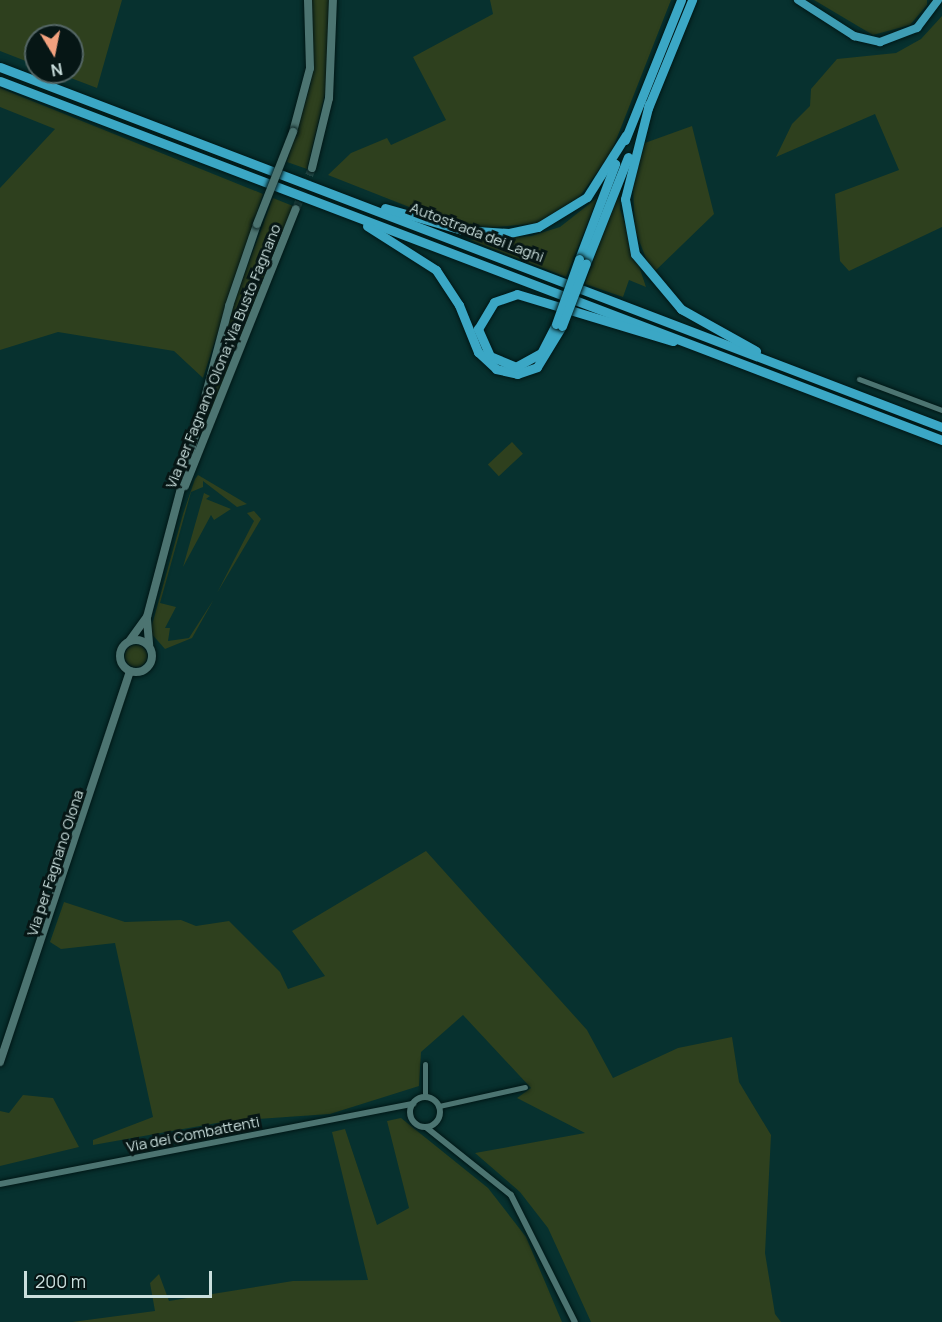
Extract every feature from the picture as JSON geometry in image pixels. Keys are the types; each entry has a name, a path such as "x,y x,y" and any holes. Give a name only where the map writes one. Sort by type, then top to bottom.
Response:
{"highway":[{"path":"669,28 675,0"},
{"path":"335,209 414,251 436,270 459,305 478,352 496,369 517,374 537,367 559,325 626,135 681,0"},
{"path":"582,261 692,0"},
{"path":"798,0 854,36 880,42 917,28 935,2"},
{"name":"Autostrada dei Laghi","path":"0,67 942,427"},
{"name":"Autostrada dei Laghi","path":"0,81 942,440"},
{"path":"649,104 625,199 635,254 681,309 790,369"},
{"path":"339,195 444,227 523,231 552,222 587,197 626,135"},
{"path":"559,325 541,353 516,367 490,356 478,329 494,302 517,294 692,344"}],"main road":[{"name":"Via per Fagnano Olona;Via Busto Fagnano","path":"177,507 229,306 257,224 293,132 310,68 308,0"},
{"path":"312,168 329,98 333,0"},
{"name":"Via per Fagnano Olona;Via Busto Fagnano","path":"177,507 296,209"},
{"name":"Via per Fagnano Olona","path":"130,671 148,667 147,618 177,507"},
{"name":"Via per Fagnano Olona","path":"130,671 120,657 147,618"},
{"path":"130,640 149,645"},
{"name":"Via per Fagnano Olona","path":"0,1062 130,671"}],"street":[{"path":"859,379 942,410"},
{"path":"425,1064 425,1097 439,1106 525,1087"},
{"name":"Via dei Combattenti","path":"0,1184 391,1111 413,1104 425,1097"},
{"path":"411,1118 413,1104"},
{"path":"439,1106 439,1119 445,1140"},
{"name":"Via dei Combattenti","path":"391,1111 411,1118 445,1140 511,1195 575,1322"},
{"path":"426,1128 439,1119"}],"green space":[{"path":"0,0 122,0 97,88 84,83 84,24 24,24 24,60 0,51"},
{"path":"312,0 329,0 327,85 307,169 287,162 311,83"},
{"path":"490,0 671,0 611,153 575,203 539,223 488,228 432,216 328,175 351,153 387,138 391,145 446,120 413,57 493,14"},
{"path":"814,0 927,0 927,5 910,25 873,35"},
{"path":"942,16 942,227 849,271 840,261 835,194 899,170 875,114 776,157 792,124 810,106 811,89 837,59 896,53 921,39"},
{"path":"0,88 263,194 203,378 174,351 58,332 0,350 0,188 55,129 0,107"},
{"path":"692,126 714,214 652,274 635,230 633,189 642,144"},
{"path":"622,179 620,209 646,287 629,280 623,297 585,284"},
{"path":"598,197 566,277 470,240 531,236 560,227"},
{"path":"273,198 293,206 242,338 229,350 229,369 196,447 234,302"},
{"path":"512,442 523,454 499,476 488,465"},
{"path":"198,475 247,504 237,507 203,481 203,487 191,492 160,603 176,607 165,628 170,628 168,641 189,638 214,599 192,638 165,649 150,632 183,514 195,479"},
{"path":"204,493 210,496 206,499 231,509 214,520 211,515 183,567"},
{"path":"254,511 261,519 217,593 254,521 247,513"},
{"path":"132,645 140,645 147,652 147,660 140,667 132,667 125,660 125,652"},
{"path":"426,851 587,1030 613,1078 678,1048 732,1037 739,1082 771,1135 765,1253 775,1314 781,1322 591,1322 548,1228 520,1192 475,1153 585,1133 517,1098 531,1088 463,1015 421,1052 419,1086 330,1114 228,1121 93,1145 93,1140 153,1117 115,943 61,949 50,942 64,902 125,922 181,920 196,926 229,921 280,972 288,989 325,976 292,931"},
{"path":"23,1095 53,1098 79,1147 0,1166 0,1111 9,1113"},
{"path":"401,1118 488,1188 526,1237 562,1322 72,1322 155,1311 150,1283 159,1274 169,1301 293,1281 368,1280 332,1132 345,1129 377,1225 409,1208 387,1121"}],"tunnel":[{"path":"296,209 312,168"}]}
